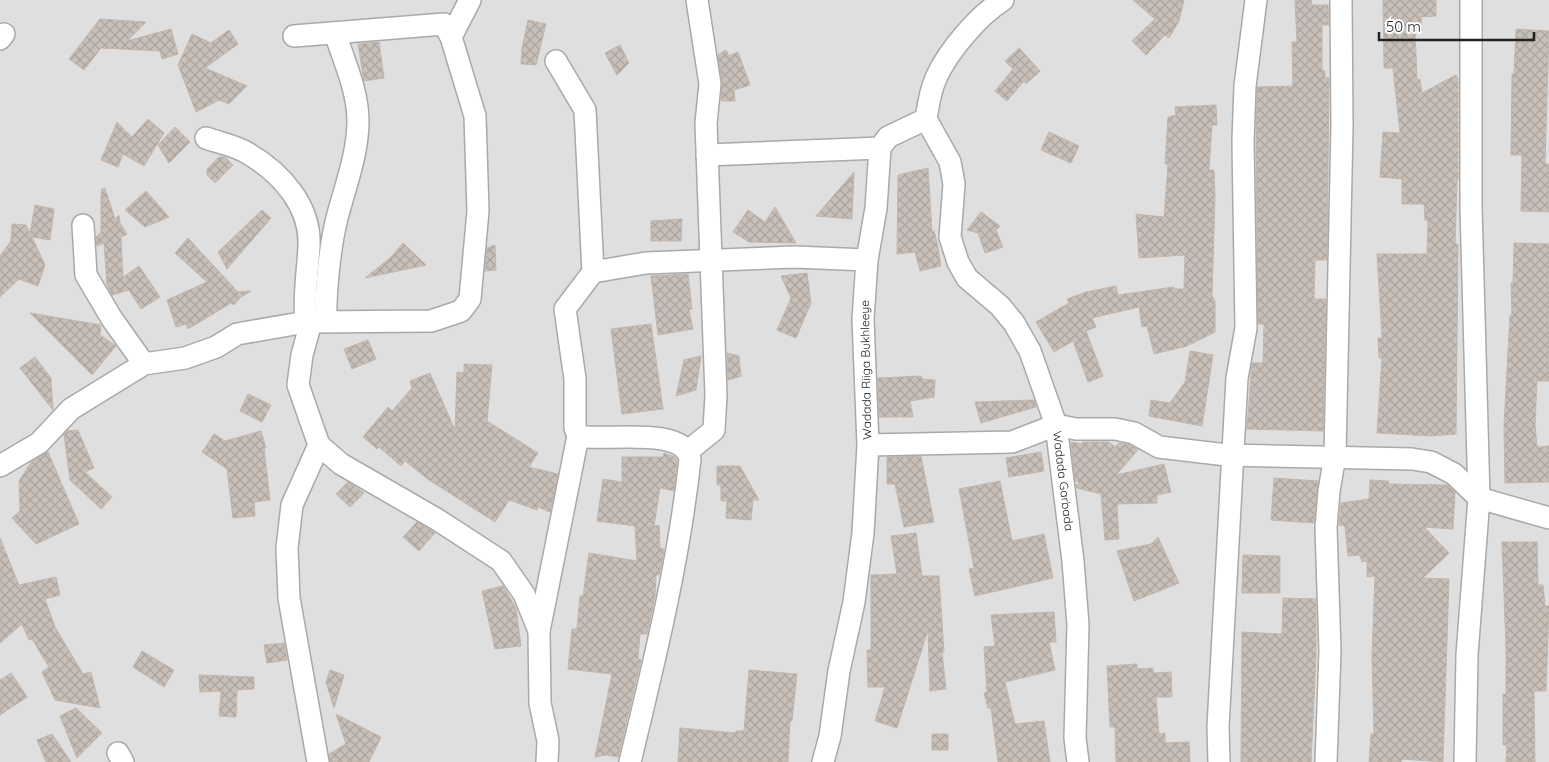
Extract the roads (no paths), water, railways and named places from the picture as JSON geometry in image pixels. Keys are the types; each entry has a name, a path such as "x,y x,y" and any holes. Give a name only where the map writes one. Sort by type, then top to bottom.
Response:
{"street":[{"path":"451,37 470,0"},
{"path":"688,451 714,430 716,395 706,123 710,84 697,0"},
{"path":"1219,762 1218,727 1237,378 1246,328 1243,132 1248,45 1256,0"},
{"path":"1326,762 1330,651 1326,528 1329,491 1335,456 1342,126 1341,0"},
{"path":"1465,762 1467,655 1479,498 1471,207 1471,0"},
{"path":"707,155 880,148 888,137 926,120 930,94 936,77 976,22 997,2"},
{"path":"0,466 40,443 71,409 144,364 185,358 216,347 237,334 314,322 431,321 461,310 470,299 478,211 475,116 451,37 444,24 294,36"},
{"path":"334,33 357,99 358,123 352,163 336,221 325,306 314,322 302,355 298,385 319,445 341,464 430,516 501,561 524,594 539,631"},
{"path":"547,762 548,741 539,686 539,631 578,436 575,428 575,379 565,309 593,272 585,110 556,61"},
{"name":"Wadada Garbada","path":"926,120 950,162 954,184 950,237 958,262 967,278 1000,306 1014,323 1030,351 1056,424 1073,560 1078,625 1075,738 1078,762"},
{"path":"206,138 249,153 281,179 295,196 307,224 309,244 304,303 314,322"},
{"name":"Wadada Riiga Bukhleeye","path":"823,762 830,736 839,670 854,602 863,533 868,445 863,319 867,260 876,208 880,148"},
{"path":"82,225 86,275 112,319 144,364"},
{"path":"593,272 646,263 710,262 794,257 867,260"},
{"path":"868,445 1012,442 1056,424 1076,429 1115,429 1134,433 1159,447 1233,455 1412,459 1431,462 1462,479 1479,498 1549,518"},
{"path":"578,436 595,438 632,435 674,442 684,446 688,451 690,459 684,514 675,560 630,762"},
{"path":"318,762 289,598 286,548 292,506 319,445"}]}
